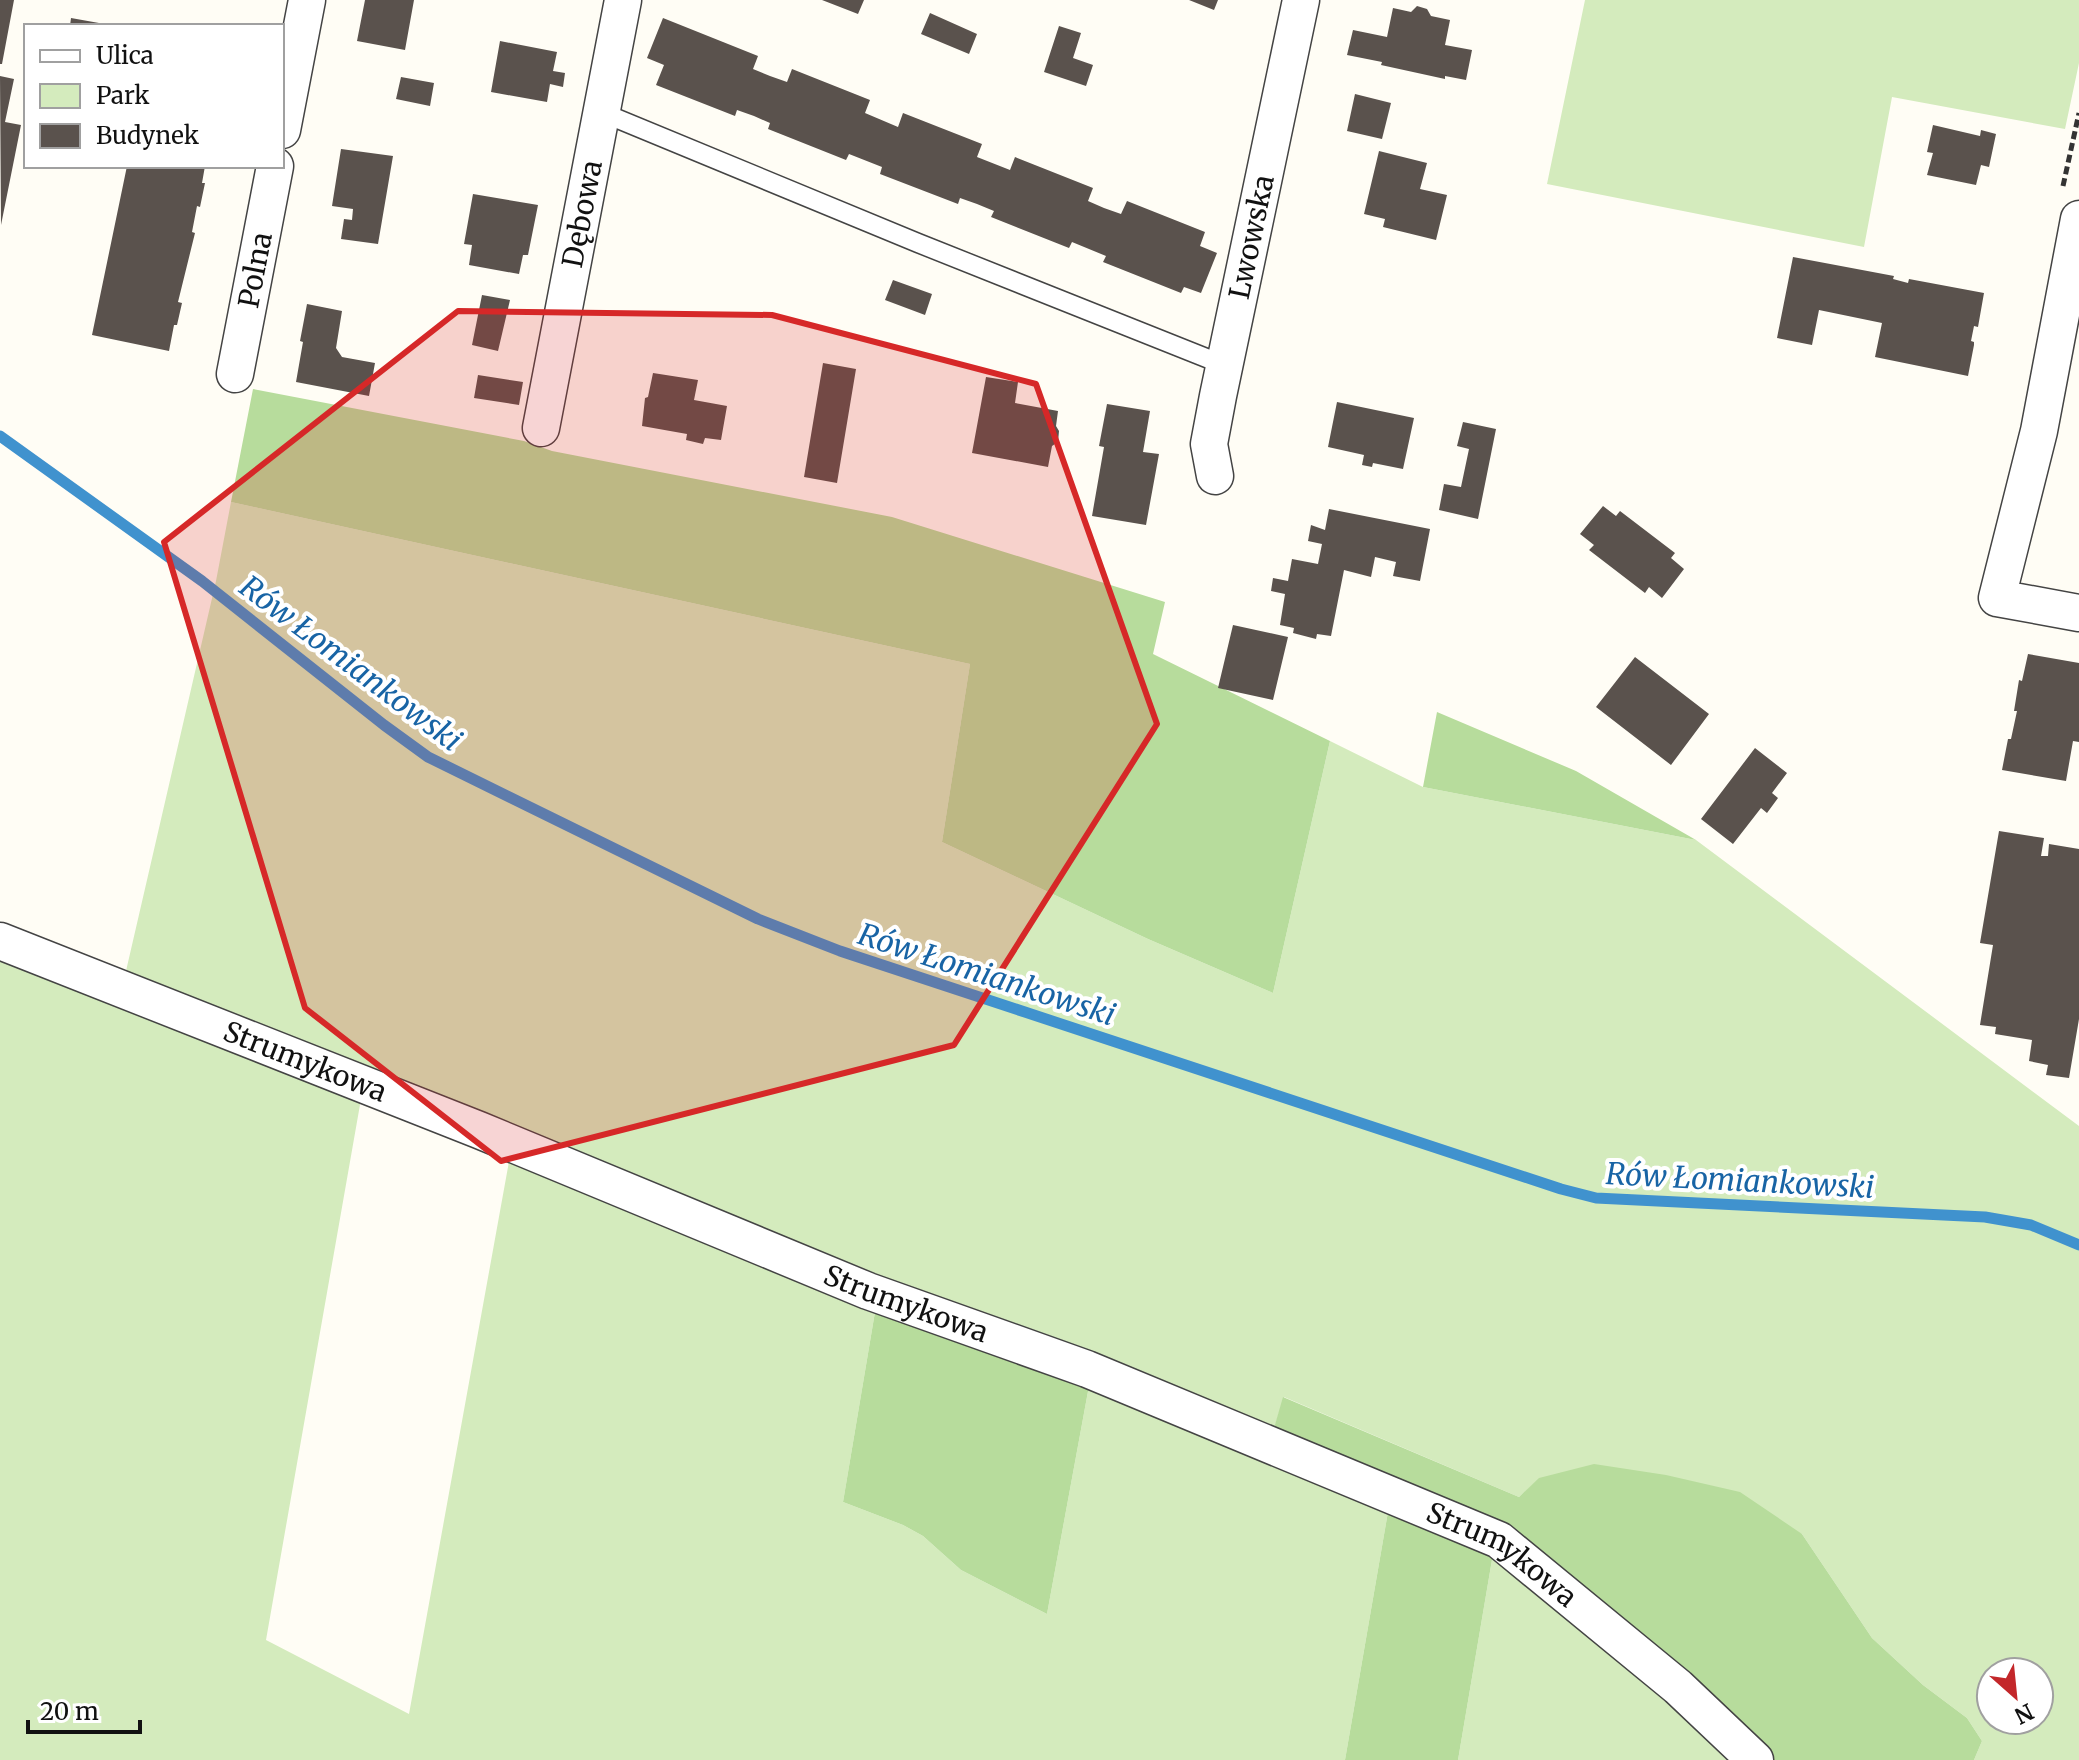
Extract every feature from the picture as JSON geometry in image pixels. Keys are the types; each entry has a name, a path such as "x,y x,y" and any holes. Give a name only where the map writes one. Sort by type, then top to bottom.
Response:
{"street":[{"path":"284,120 307,0"},
{"name":"Dębowa","path":"541,428 623,0"},
{"name":"Lwowska","path":"1215,476 1209,444 1301,0"},
{"name":"Polna","path":"235,374 275,168"},
{"path":"2079,219 2039,431 1997,598 2079,613"},
{"name":"Strumykowa","path":"0,941 479,1130 868,1291 1087,1369 1499,1540 1678,1687 1755,1760"}],"lane":[{"path":"601,112 1224,365"}],"highlighted area":[{"path":"458,311 772,315 1036,384 1157,724 954,1045 501,1161 305,1008 164,542"}],"green space":[{"path":"1585,0 2079,0 2079,63 2065,129 1892,97 1864,247 1547,184"},
{"path":"253,389 892,517 1165,602 1153,654 1330,741 1273,993 1148,939 942,842 970,664 231,502"},
{"path":"231,502 970,664 942,842 1148,939 1273,993 1330,741 1423,787 1696,840 2079,1126 2079,1760 1974,1760 1982,1741 1979,1736 2055,1736 2055,1656 1975,1656 1975,1730 1967,1718 1923,1685 1872,1638 1802,1534 1540,1478 1519,1497 1284,1397 1272,1435 707,1213 126,971 216,581"},
{"path":"1437,712 1576,771 1696,840 1423,787"},
{"path":"0,956 361,1099 266,1640 409,1714 510,1156 876,1306 843,1502 903,1525 923,1536 961,1570 1047,1614 1089,1386 1389,1506 1345,1760 0,1760"},
{"path":"876,1306 1089,1386 1047,1614 961,1570 923,1536 903,1525 843,1502"},
{"path":"1283,1397 1519,1497 1539,1478 1594,1464 1666,1475 1740,1492 1802,1534 1872,1638 1923,1685 1967,1718 1975,1736 1982,1741 1974,1760 1773,1760 1507,1528 1272,1435"},
{"path":"1389,1506 1494,1548 1458,1760 1345,1760"},
{"path":"1494,1548 1739,1760 1458,1760"}],"building":[{"path":"0,0 14,0 2,64 0,64"},
{"path":"365,0 414,0 405,50 357,41"},
{"path":"822,0 864,0 858,14"},
{"path":"1189,0 1218,0 1214,10"},
{"path":"1417,6 1427,9 1431,16 1450,20 1445,45 1472,50 1466,80 1445,76 1445,79 1347,55 1353,30 1387,37 1393,8 1411,12"},
{"path":"930,13 977,34 969,54 921,34"},
{"path":"71,18 99,23 99,24 70,24"},
{"path":"663,18 758,56 753,69 770,76 787,82 792,69 870,100 865,113 898,127 903,113 982,144 977,157 1010,170 1015,157 1093,188 1088,201 1104,208 1121,214 1127,201 1205,232 1200,246 1217,253 1201,293 1184,287 1181,293 1103,262 1106,256 1072,242 1069,248 991,217 994,211 977,204 960,198 958,204 880,174 882,167 849,154 846,160 768,129 770,123 754,116 737,110 735,116 656,85 664,65 647,58"},
{"path":"1059,26 1081,33 1073,58 1093,65 1086,86 1044,72"},
{"path":"500,41 557,52 553,71 565,73 563,87 550,84 547,102 491,92"},
{"path":"0,76 14,79 5,122 21,125 1,225"},
{"path":"401,77 434,83 430,106 396,99"},
{"path":"1355,94 1391,103 1382,139 1347,131"},
{"path":"1933,125 1980,136 1981,130 1996,134 1989,167 1981,165 1976,185 1927,175 1933,153 1927,152"},
{"path":"341,149 393,156 378,244 341,239 344,219 352,220 353,209 332,206"},
{"path":"1379,151 1427,163 1420,189 1447,195 1436,240 1383,227 1385,219 1364,214"},
{"path":"127,168 205,168 202,183 205,183 200,207 197,206 192,232 195,233 178,302 182,303 169,351 92,335"},
{"path":"473,194 538,205 528,255 523,255 519,274 469,265 472,245 464,244"},
{"path":"1793,257 1894,276 1893,279 1908,283 1909,279 1984,293 1978,327 1974,326 1971,341 1974,345 1968,376 1875,357 1882,323 1819,310 1812,345 1777,338"},
{"path":"893,280 932,294 925,315 885,300"},
{"path":"482,295 510,300 498,351 472,345"},
{"path":"307,304 342,311 336,348 342,357 375,363 369,396 296,382"},
{"path":"823,363 856,369 837,483 804,477"},
{"path":"653,373 698,380 694,400 727,406 721,440 705,438 703,444 686,440 687,434 642,426 645,398 648,397"},
{"path":"478,375 523,382 519,405 474,398"},
{"path":"986,377 1018,382 1015,403 1058,411 1058,442 1052,446 1048,467 972,453"},
{"path":"1337,402 1414,418 1403,469 1373,463 1372,467 1362,465 1364,455 1328,447"},
{"path":"1107,404 1150,411 1143,452 1159,454 1146,525 1092,516 1104,447 1099,446"},
{"path":"1463,422 1496,429 1478,519 1439,510 1444,484 1461,487 1469,449 1457,446"},
{"path":"1603,506 1616,516 1620,511 1675,553 1671,558 1684,569 1662,598 1649,587 1645,593 1589,550 1594,545 1580,534"},
{"path":"1329,509 1430,529 1420,581 1393,576 1396,562 1375,557 1371,577 1344,570 1331,636 1317,634 1316,639 1293,633 1294,628 1280,625 1285,594 1271,591 1273,578 1288,581 1292,559 1318,564 1322,544 1308,541 1311,525 1325,530"},
{"path":"1233,625 1288,637 1273,700 1218,688"},
{"path":"2028,654 2079,663 2079,742 2073,741 2066,781 2002,770 2017,711 2014,711 2019,680 2022,681"},
{"path":"1635,657 1709,714 1671,765 1596,707"},
{"path":"1755,748 1787,773 1772,793 1778,798 1767,813 1761,808 1733,844 1701,819"},
{"path":"1999,831 2044,838 2041,856 2048,856 2049,844 2079,849 2079,1019 2069,1078 2046,1075 2048,1065 2029,1061 2032,1040 1995,1034 1996,1027 1980,1025 1993,945 1980,943"}],"waterway":[{"name":"Rów Łomiankowski","path":"0,436 202,581 428,757 758,919 840,951 1596,1198 1985,1217 2031,1225 2079,1245"}]}
